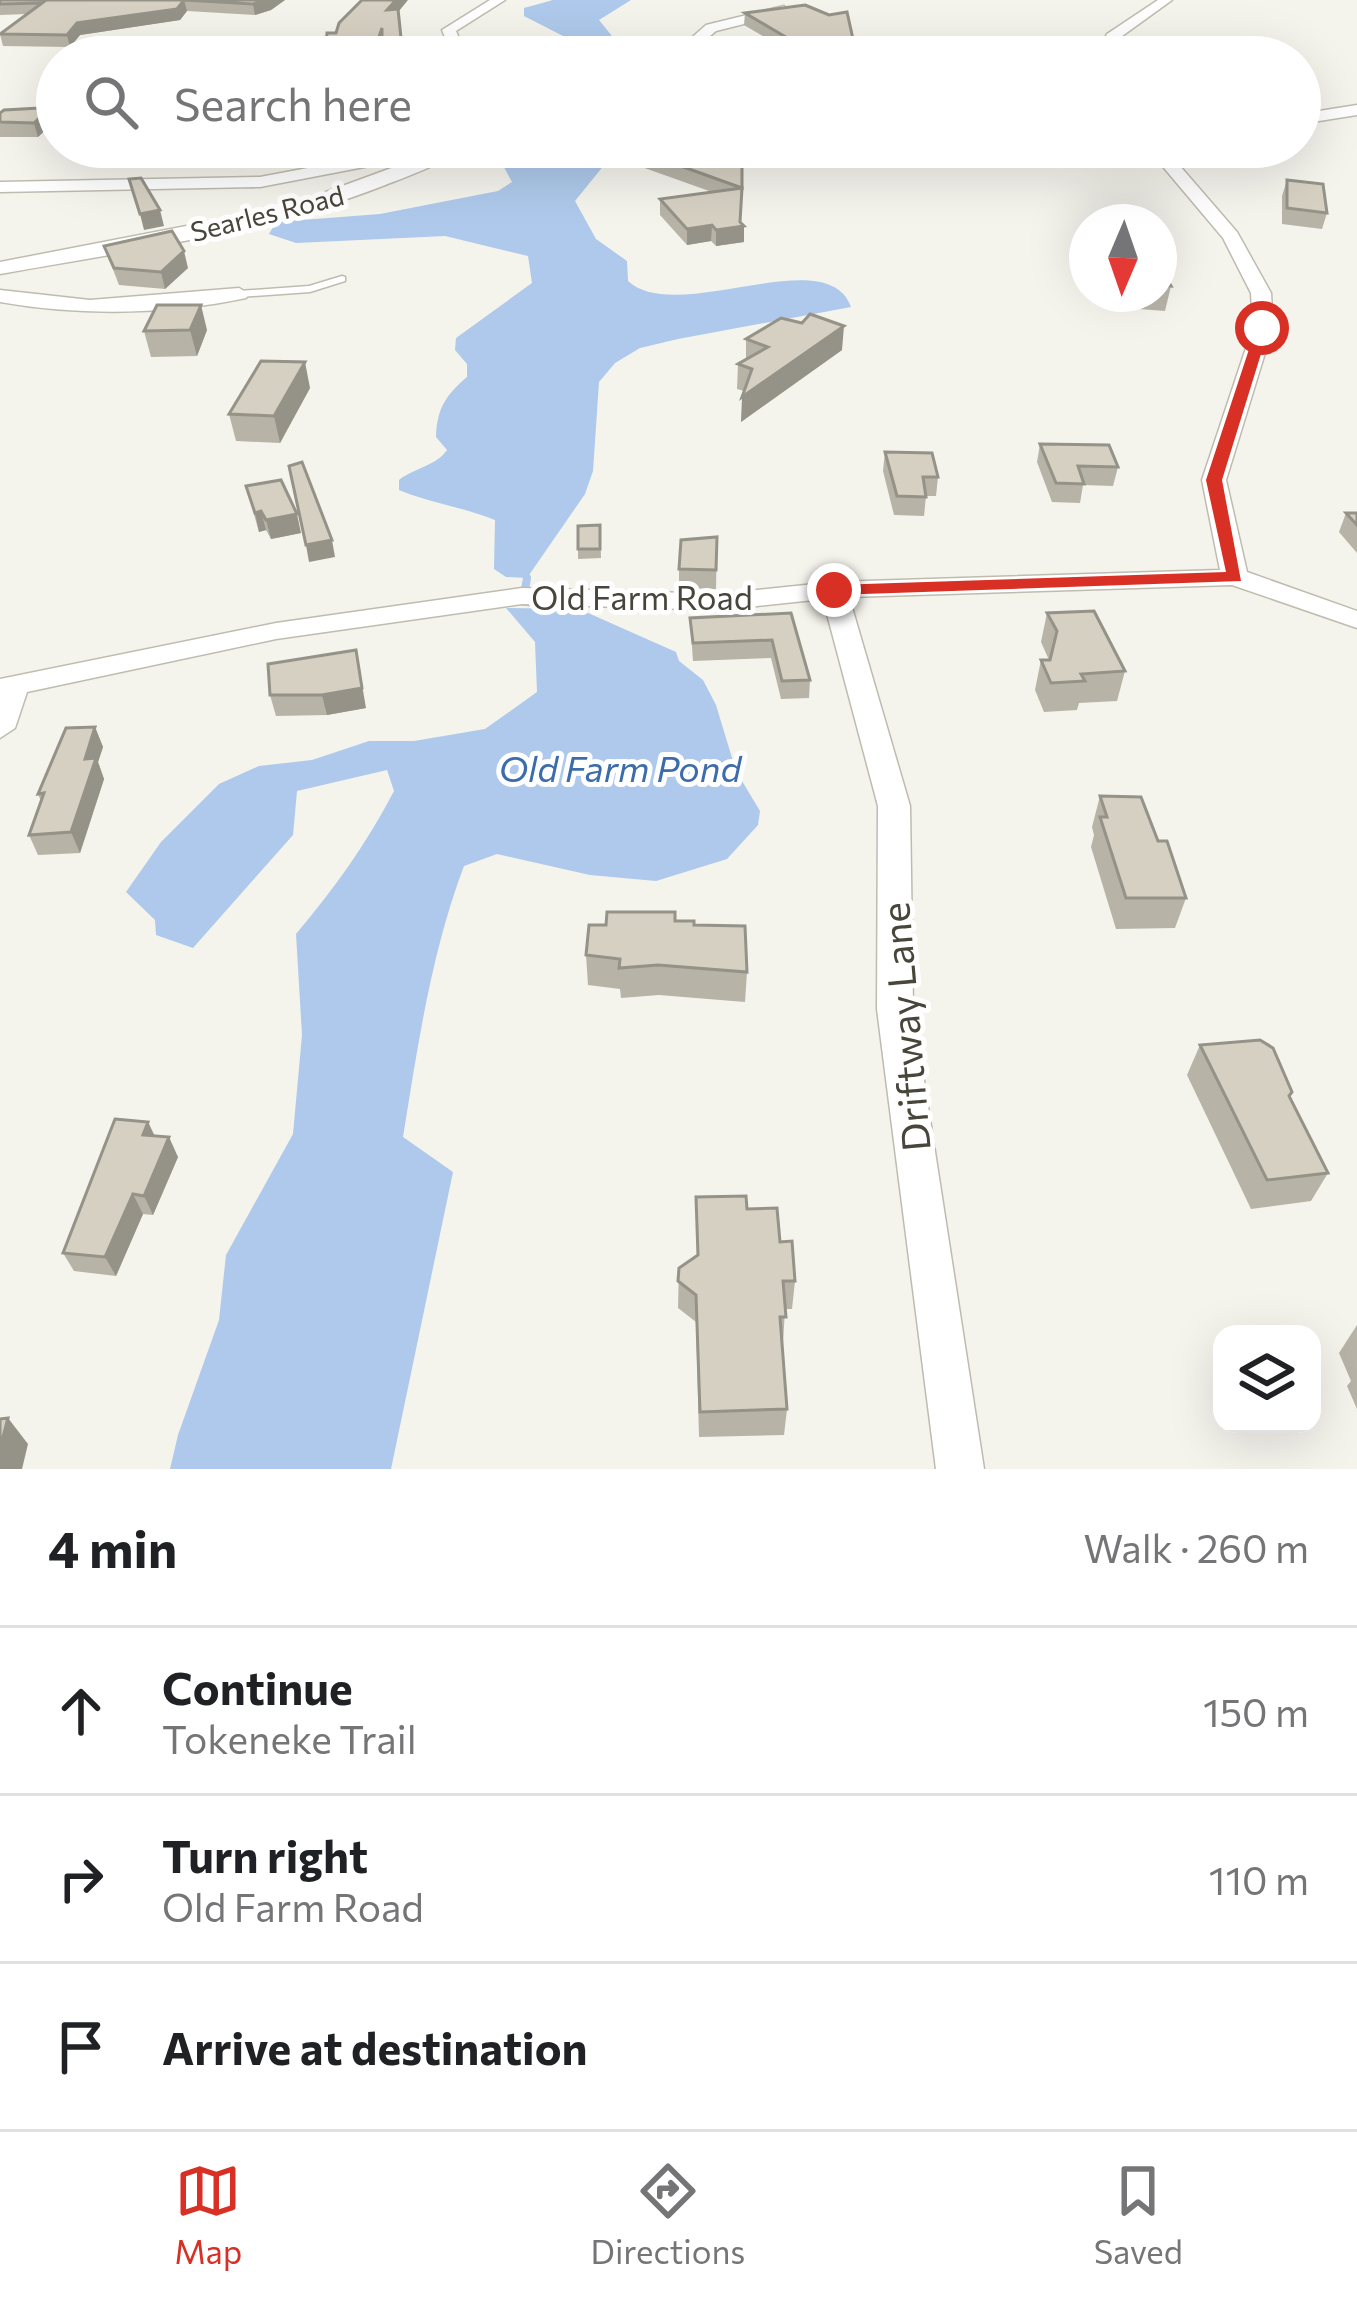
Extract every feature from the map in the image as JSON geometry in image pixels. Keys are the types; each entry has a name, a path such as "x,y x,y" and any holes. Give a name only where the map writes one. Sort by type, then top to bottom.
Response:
{"street":[{"path":"452,36 449,29 499,0"},
{"path":"1113,36 1166,0"},
{"path":"701,36 710,28 759,13 803,9"},
{"path":"1321,116 1357,110"},
{"path":"1321,123 1357,132"},
{"path":"0,187 260,182 338,168"},
{"name":"Searles Road","path":"0,268 252,221 416,168"},
{"path":"1173,168 1231,236 1261,292 1263,327 1214,480 1235,577"},
{"path":"0,296 33,303 110,306 239,294"},
{"name":"Old Farm Road","path":"8,686 276,631 472,599 578,596 719,602 834,590 1235,577 1357,620"},
{"name":"Driftway Lane","path":"834,590 894,806 891,894 896,1009 960,1469"},
{"path":"0,728 8,686"}],"lane":[{"path":"239,294 310,289 341,279"}],"water":[{"path":"553,0 631,0 599,20 612,36 563,36 524,16 524,8"},
{"path":"504,168 602,168 575,201 596,239 627,261 628,281 650,292 680,295 813,281 836,288 851,307 640,348 615,363 599,382 593,471 585,494 527,578 506,577 494,569 495,520 399,490 399,480 447,450 436,437 438,418 448,396 467,377 467,364 455,350 456,338 532,283 528,256 445,236 296,243 269,234 276,222 380,214 498,191 512,182"},
{"name":"Old Farm Pond","path":"506,608 579,609 676,652 679,661 703,680 716,705 736,771 760,811 758,825 727,859 656,881 590,875 497,854 464,866 434,966 403,1137 453,1172 391,1469 170,1469 219,1320 226,1255 293,1134 302,1035 296,934 384,810 394,791 387,770 297,791 293,835 193,948 156,935 155,920 126,892 161,842 219,784 259,766 312,760 369,741 414,741 485,729 537,692 535,642"}],"building":[{"path":"0,0 184,0 177,9 77,23 67,35 0,34 42,3 0,4"},
{"path":"184,0 266,0 253,4"},
{"path":"362,0 396,0 387,10 398,9 401,36 382,36 382,28 379,36 327,36 336,33 339,23"},
{"path":"805,5 829,15 847,12 852,36 784,36 745,13"},
{"path":"36,108 36,121 0,122 4,110"},
{"path":"686,168 742,168 742,188"},
{"path":"141,178 160,210 140,214 129,179"},
{"path":"1287,180 1323,184 1327,213 1287,208"},
{"path":"742,188 740,222 744,226 716,230 712,225 687,229 660,199"},
{"path":"172,231 184,251 161,272 114,268 104,246"},
{"path":"157,305 201,305 190,330 144,331"},
{"path":"810,314 844,326 742,397 752,369 738,364 768,347 746,339 781,318 802,323"},
{"path":"261,361 305,362 274,416 229,414"},
{"path":"1040,444 1109,445 1118,467 1078,466 1084,484 1056,483"},
{"path":"885,452 932,453 938,477 923,477 926,497 897,496"},
{"path":"302,462 332,540 306,545 289,466"},
{"path":"281,480 297,514 266,520 261,511 255,513 246,486"},
{"path":"600,525 600,549 578,549 578,526"},
{"path":"717,537 716,570 679,569 681,540"},
{"path":"1094,611 1125,671 1081,674 1085,681 1051,683 1041,660 1050,660 1057,631 1047,613"},
{"path":"791,613 810,680 782,681 772,640 693,643 690,618"},
{"path":"356,650 362,688 322,695 270,695 268,664"},
{"path":"95,727 85,759 96,758 71,832 29,835 44,793 38,794 66,728"},
{"path":"1100,796 1141,797 1158,841 1167,841 1186,898 1126,898 1100,817 1107,817"},
{"path":"607,912 675,912 675,921 694,921 694,925 745,926 747,972 658,965 619,968 620,959 586,955 589,925 606,925"},
{"path":"1260,1040 1273,1048 1292,1092 1289,1096 1328,1173 1267,1180 1200,1045"},
{"path":"115,1119 148,1122 143,1135 169,1137 144,1196 133,1194 105,1257 63,1253"},
{"path":"746,1196 747,1209 777,1208 780,1242 792,1241 795,1281 783,1281 786,1317 780,1317 787,1409 700,1412 696,1295 678,1281 679,1268 698,1255 696,1197"},
{"path":"8,1418 0,1448 0,1419"}],"waterway":[{"path":"527,578 523,601 558,609"}],"route":[{"path":"834,590 1235,577 1214,480 1262,328"}]}
